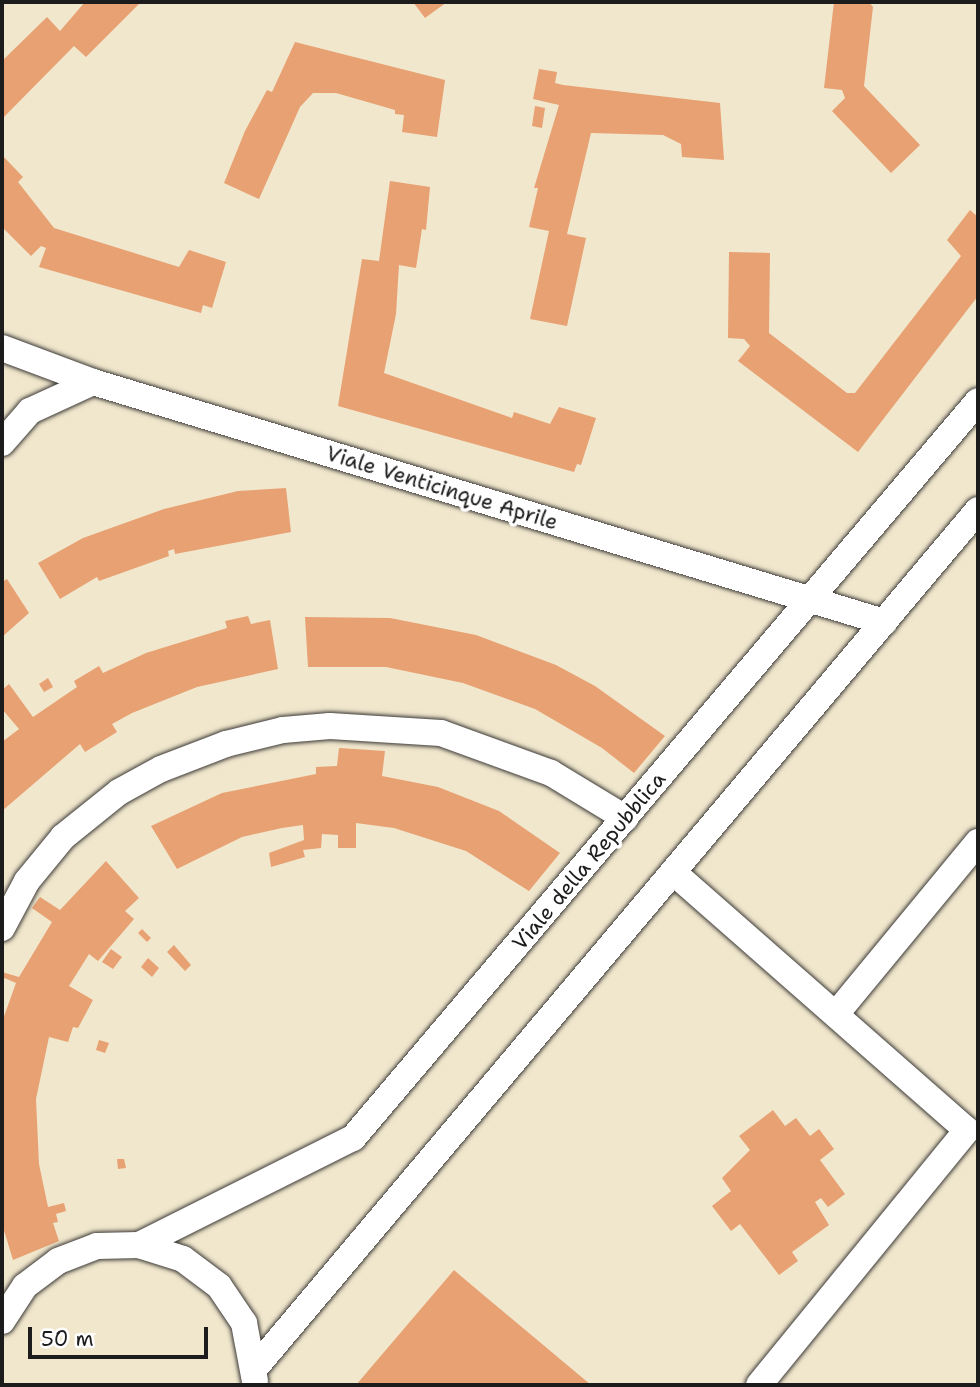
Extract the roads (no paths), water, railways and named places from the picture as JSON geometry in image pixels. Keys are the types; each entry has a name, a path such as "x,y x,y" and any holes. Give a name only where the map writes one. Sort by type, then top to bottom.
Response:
{"street":[{"name":"Viale Venticinque Aprile","path":"2,348 93,382 884,622"},
{"path":"2,443 30,411 93,382"},
{"name":"Viale della Repubblica","path":"139,1245 353,1138 978,401"},
{"path":"255,1376 673,872 978,510"},
{"path":"2,928 27,881 63,837 119,792 161,769 226,744 283,730 330,726 441,733 551,774 625,818"},
{"path":"835,1014 978,842"},
{"path":"673,872 967,1130 759,1385"},
{"path":"2,1321 25,1286 58,1261 97,1246 139,1245 183,1259 219,1286 244,1323 255,1376"}]}
